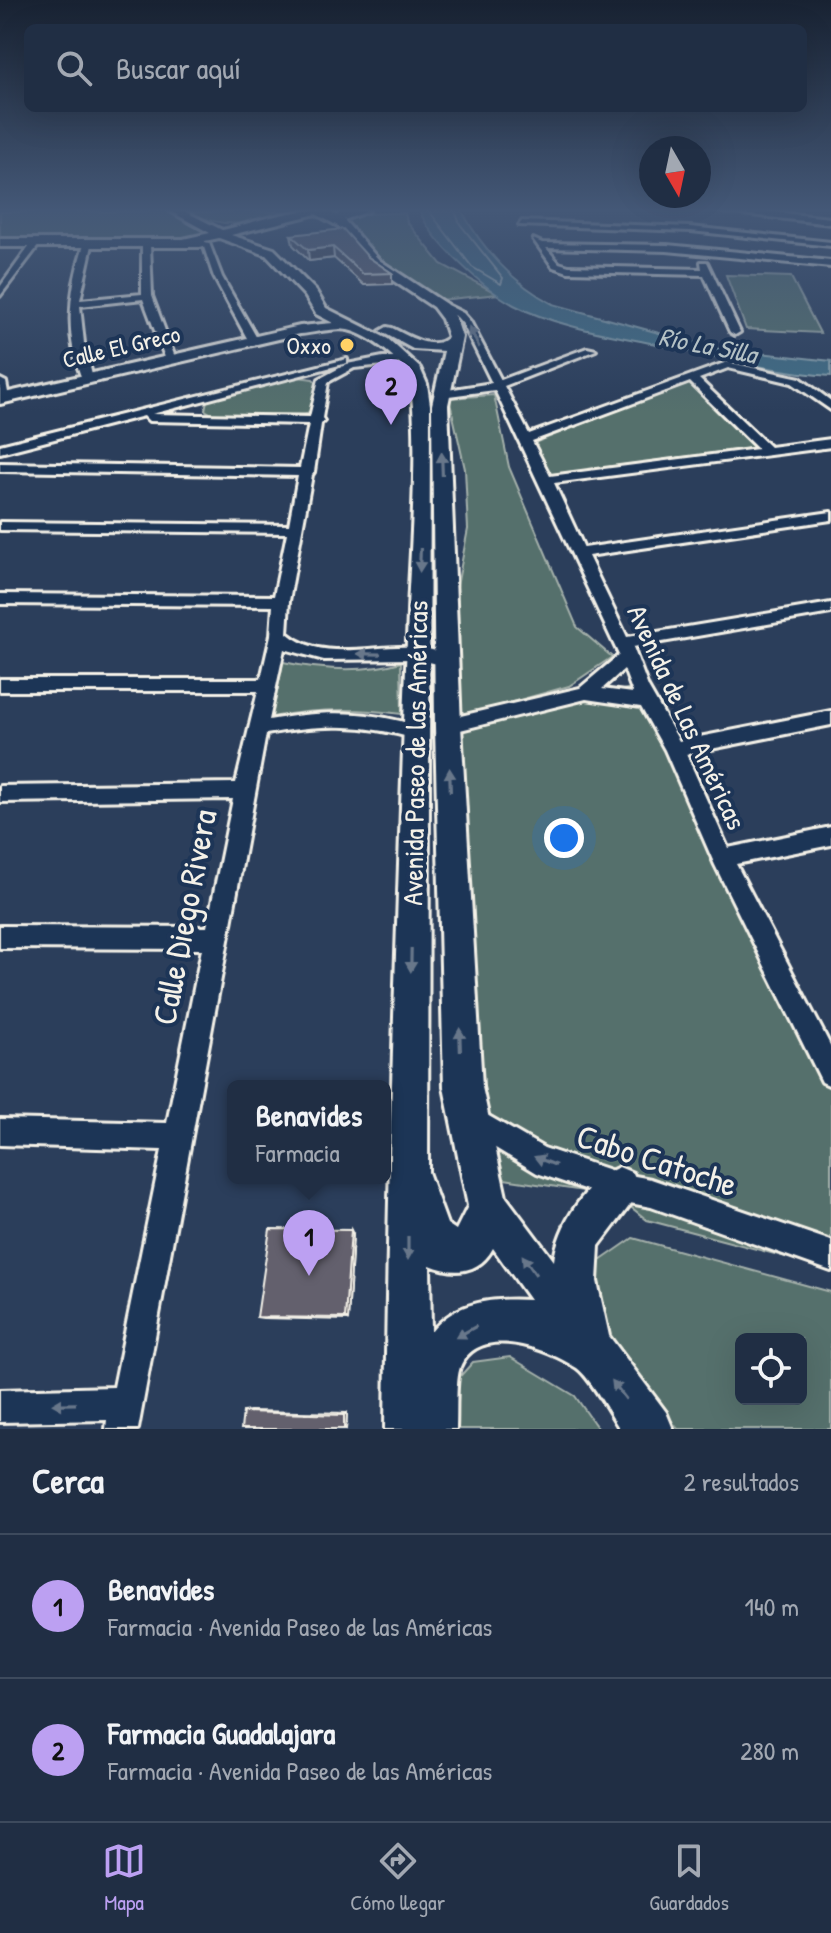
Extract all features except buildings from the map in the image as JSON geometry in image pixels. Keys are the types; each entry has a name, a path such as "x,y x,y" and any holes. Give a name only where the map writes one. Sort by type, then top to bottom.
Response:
{"street":[{"path":"77,278 74,287 74,322 87,379"},
{"path":"147,278 147,296 171,360"},
{"path":"218,278 253,340"},
{"name":"Avenida Paseo de las Américas","path":"300,278 419,384 422,405 408,1173 409,1429"},
{"path":"397,278 467,323 497,383"},
{"path":"711,278 735,332"},
{"path":"74,304 147,296"},
{"path":"354,329 430,350 453,343 453,327 437,303"},
{"path":"0,449 375,352 354,329"},
{"path":"308,369 323,381 329,375 382,361 354,329"},
{"name":"Calle El Greco","path":"1,393 87,379 253,340 354,329"},
{"name":"Avenida Paseo de las Américas","path":"453,343 441,394 448,726 463,1087 488,1206 649,1429"},
{"path":"441,394 472,392 591,350"},
{"path":"526,439 727,365 796,380 831,407"},
{"path":"691,377 768,452"},
{"name":"Calle Diego Rivera","path":"125,1416 175,1137 244,791 279,635 281,601 318,421 323,381"},
{"name":"Avenida de Las Américas","path":"497,383 546,480 646,701 674,749 722,858 828,1059"},
{"path":"202,397 198,410 211,419"},
{"path":"125,416 318,421"},
{"path":"26,443 29,468"},
{"path":"546,480 831,443"},
{"path":"0,467 308,472"},
{"path":"578,553 831,516"},
{"path":"0,526 296,529"},
{"path":"0,599 281,601"},
{"path":"586,693 625,650 831,608"},
{"path":"279,635 296,650 315,653 416,653 446,660"},
{"path":"0,685 267,685"},
{"path":"448,726 586,693 646,701"},
{"path":"257,729 332,717 373,719 415,732"},
{"path":"674,749 831,718"},
{"path":"0,794 244,791"},
{"path":"722,858 831,836"},
{"path":"0,937 215,938"},
{"name":"Cabo Catoche","path":"469,1117 537,1159 619,1187 651,1193 831,1256"},
{"path":"0,1132 175,1137"},
{"path":"408,1173 421,1199 434,1241 440,1249 463,1251 472,1245 479,1236 488,1206"},
{"path":"590,1351 573,1278 585,1229 619,1187"},
{"path":"432,1429 438,1359 460,1331 494,1320 531,1322 590,1351"},
{"path":"0,1406 125,1416"}],"green space":[{"path":"404,278 467,278 498,294 440,300"},
{"path":"727,278 791,278 820,333 746,329"},
{"path":"298,377 313,379 319,385 313,410 305,414 214,415 205,410 207,400"},
{"path":"689,382 759,447 547,475 529,445"},
{"path":"494,395 509,467 577,627 612,657 569,686 452,719 447,639 468,529 465,469 449,398"},
{"path":"283,662 342,669 372,668 401,662 402,714 337,710 272,717"},
{"path":"637,687 831,1089 831,1269 647,1220 617,1196 478,1175 446,728"},
{"path":"633,1238 831,1292 831,1429 678,1429 597,1325 597,1263"},
{"path":"510,1357 575,1396 598,1429 443,1429 444,1394 473,1362"}],"water":[{"path":"476,278 515,278 553,304 714,348 831,361 831,376 765,367 602,333 530,312 502,298"}],"place":[{"name":"Oxxo","path":"347,345"},
{"name":"Farmacia Guadalajara","path":"391,425"},
{"name":"Benavides","path":"309,1276"}],"water label":[{"name":"Río La Silla","path":"708,345"}]}
